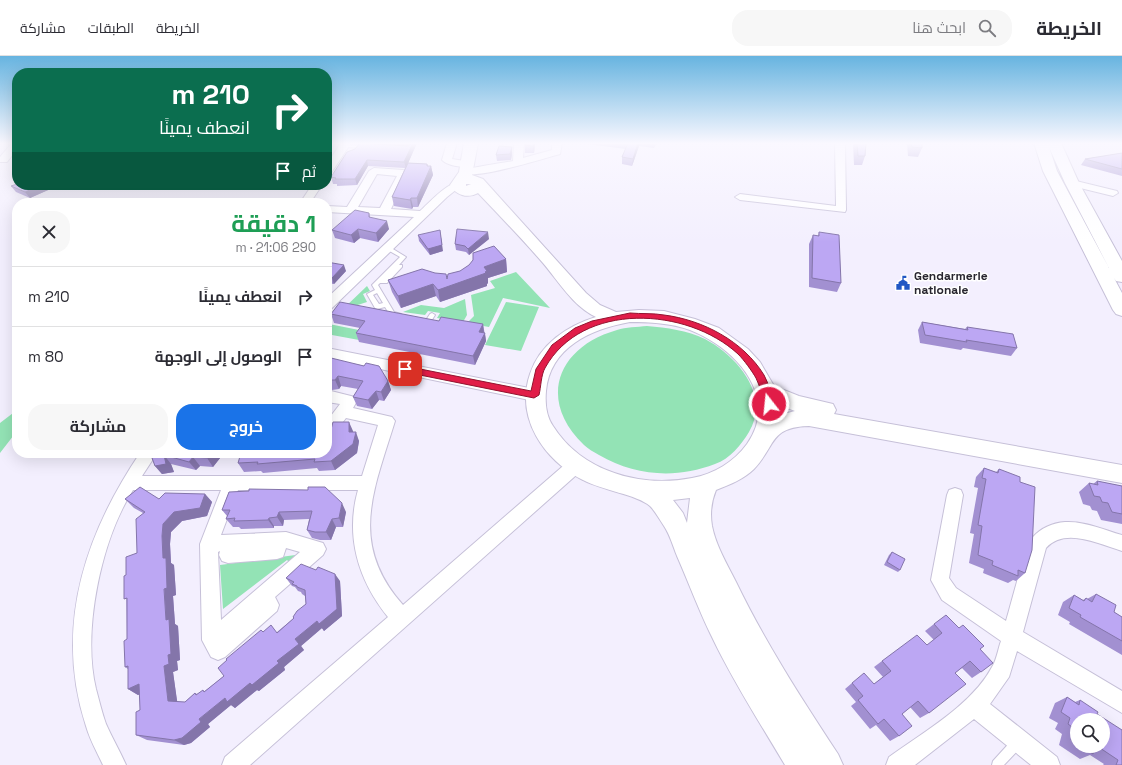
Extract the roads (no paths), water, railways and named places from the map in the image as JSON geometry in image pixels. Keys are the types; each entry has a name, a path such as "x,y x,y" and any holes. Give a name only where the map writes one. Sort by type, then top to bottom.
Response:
{"main road":[{"path":"467,176 467,180 473,197 522,247 570,302 577,316 578,330"},
{"path":"1053,176 1122,310"},
{"path":"1069,176 1122,278"},
{"path":"467,180 549,260 580,297 594,309 613,318"},
{"path":"766,433 769,412 766,391 752,364 732,345 714,333 698,326 664,317 636,316 613,318 578,330 555,347 540,369 534,395 537,413 545,432 558,449 576,465 607,481 643,490 676,491 706,485 745,464 771,428 784,421 809,418 1122,474"},
{"path":"766,391 811,407 1122,462"},
{"path":"706,485 701,496 699,521 707,549 738,616 765,665 827,765"},
{"path":"643,490 658,500 672,516 721,627 748,675 803,765"}],"street":[{"path":"351,210 371,176"},
{"path":"384,212 401,176"},
{"path":"464,176 467,180"},
{"path":"332,300 424,214 467,180 478,176"},
{"path":"740,197 841,210 840,176"},
{"path":"1072,183 1113,193"},
{"path":"332,209 424,214"},
{"path":"332,354 534,395"},
{"path":"332,399 350,401 332,426"},
{"path":"343,412 387,421 361,510 361,538 363,552 370,573 381,593 401,617"},
{"path":"115,765 102,741 90,706 83,670 82,634 85,599 96,554 110,517 129,483 146,458"},
{"path":"232,765 576,465"},
{"path":"129,483 368,483"},
{"path":"232,483 209,544 212,640 218,650 270,605 262,597"},
{"path":"955,495 940,580 949,594 1010,636 1122,703"},
{"path":"897,765 974,705 998,679 1002,670 1010,636 1038,544 1043,537 1051,532 1062,530 1075,531 1122,543"},
{"path":"209,544 286,540 317,549 212,640"},
{"path":"230,624 225,620 285,569 289,573"},
{"path":"974,705 1049,765"}],"lane":[{"path":"388,248 403,257 375,285 392,314 407,317"},
{"path":"378,291 370,294 377,307 386,304"},
{"path":"414,319 428,322 432,315"},
{"path":"997,765 1019,741"}],"place":[{"name":"Gendarmerie nationale","path":"903,283"}]}
